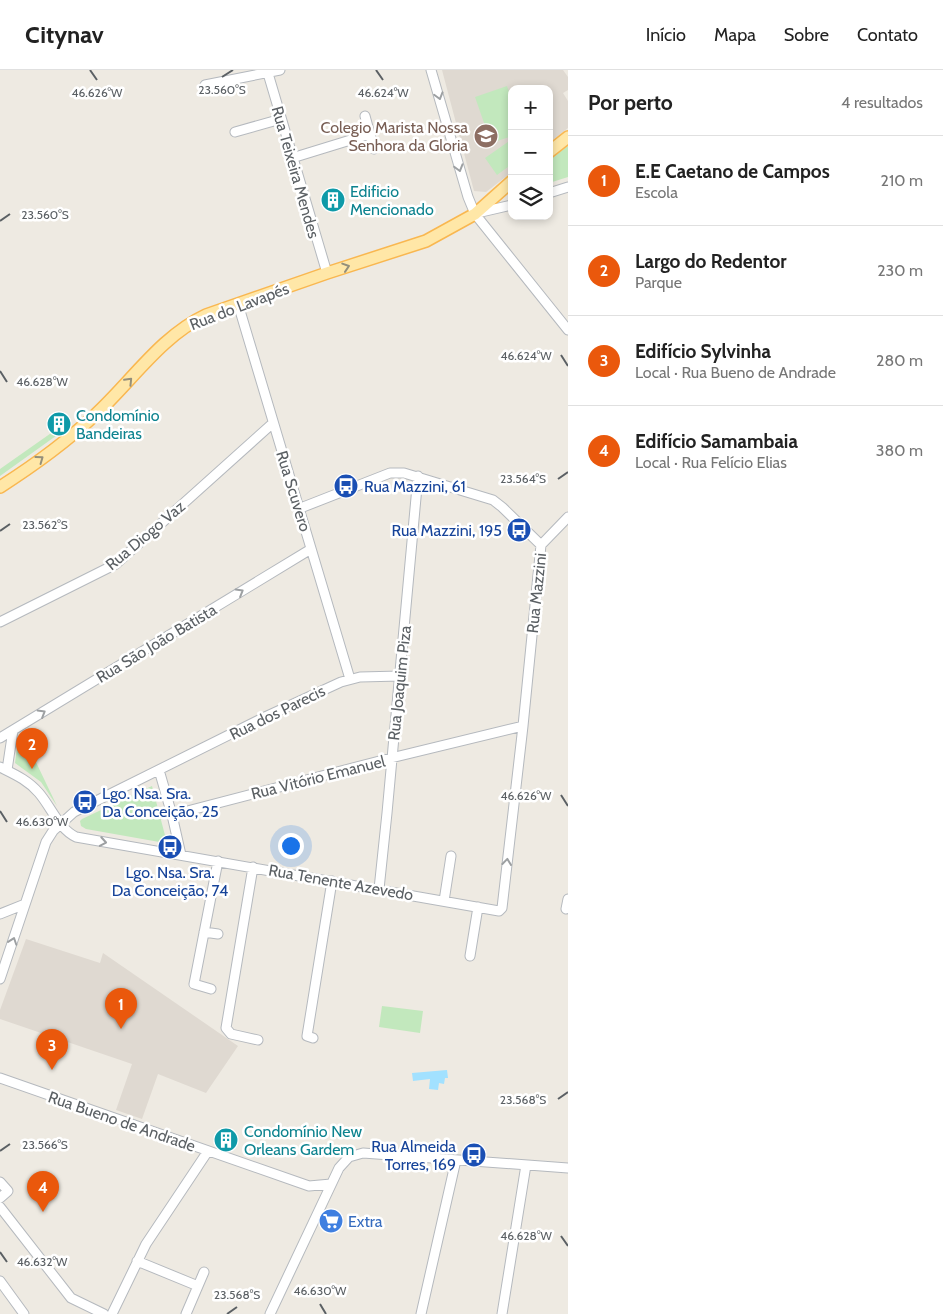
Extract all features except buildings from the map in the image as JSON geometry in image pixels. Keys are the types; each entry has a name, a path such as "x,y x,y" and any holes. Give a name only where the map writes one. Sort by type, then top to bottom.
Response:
{"main road":[{"path":"553,149 568,137"},
{"name":"Rua do Lavapés","path":"0,487 67,439 95,416 179,331 191,322 206,315 327,273 426,241 475,214 508,185"}],"street":[{"path":"205,85 267,71 280,70"},
{"path":"431,70 468,198 475,214 568,330"},
{"name":"Rua Teixeira Mendes","path":"267,71 327,273"},
{"path":"365,116 374,150"},
{"path":"235,132 281,119"},
{"path":"292,158 370,134"},
{"path":"553,192 568,187"},
{"path":"475,214 508,206"},
{"name":"Rua Scuvero","path":"238,304 350,679"},
{"name":"Rua Diogo Vaz","path":"0,622 116,564 273,423"},
{"name":"Rua Mazzini","path":"298,509 397,472 418,476 493,500 541,545 523,726 500,910"},
{"name":"Rua Joaquim Piza","path":"379,889 418,476"},
{"path":"541,545 568,517"},
{"name":"Rua São João Batista","path":"0,738 311,549"},
{"name":"Rua dos Parecis","path":"0,979 46,842 61,823 80,808 267,716 350,679 400,676"},
{"name":"Rua Vitório Emanuel","path":"172,815 523,726"},
{"path":"4,769 13,730"},
{"name":"Rua Tenente Azevedo","path":"4,769 23,779 36,789 67,831 76,837 500,910"},
{"path":"159,770 181,855"},
{"path":"444,900 451,856"},
{"path":"211,988 194,984 218,861"},
{"path":"253,867 226,1028 230,1034 258,1040"},
{"path":"313,1038 307,1036 332,881"},
{"path":"566,909 568,899"},
{"path":"4,912 25,904"},
{"path":"470,956 478,907"},
{"path":"4,912 19,923"},
{"path":"204,932 218,934"},
{"name":"Rua Bueno de Andrade","path":"0,1078 309,1186 331,1184"},
{"path":"112,1314 146,1244 208,1151"},
{"path":"270,1314 331,1184 343,1162 356,1154 568,1168"},
{"path":"421,1314 445,1200 456,1160"},
{"path":"502,1314 526,1165"},
{"path":"0,1182 8,1192 0,1198"},
{"path":"0,1207 71,1298 104,1314"},
{"path":"137,1261 198,1286"},
{"path":"186,1314 204,1272"},
{"path":"0,1282 24,1314"}],"shaded area":[{"name":"Colegio Marista Nossa Senhora da Gloria","path":"442,70 563,70 568,77 568,90 563,93 568,101 568,128 553,140 553,85 508,85 508,175 486,192 474,191"},
{"path":"26,939 100,963 103,953 238,1046 206,1093 158,1074 142,1119 116,1110 132,1064 0,1019 0,1010"}],"green space":[{"path":"507,86 508,137 491,143 475,97"},
{"path":"508,142 508,167 497,175 485,158"},
{"path":"568,146 568,177 553,182 553,157"},
{"path":"64,424 67,428 0,476 0,469"},
{"path":"22,733 57,806 41,782 15,763 18,740"},
{"path":"152,786 166,839 165,843 86,829 81,826 80,821 82,819"},
{"path":"382,1006 423,1011 420,1033 379,1027"}],"water":[{"path":"447,1070 448,1078 445,1078 444,1084 439,1083 438,1090 429,1089 430,1079 413,1081 412,1073"}],"place":[{"name":"Colegio Marista Nossa Senhora da Gloria","path":"486,136"},
{"name":"Edificio Mencionado","path":"333,200"},
{"name":"Condomínio Bandeiras","path":"59,424"},
{"name":"Rua Mazzini, 61","path":"346,486"},
{"name":"Rua Mazzini, 195","path":"519,530"},
{"name":"Largo do Redentor","path":"32,769"},
{"name":"Lgo. Nsa. Sra. Da Conceição, 25","path":"85,802"},
{"name":"Lgo. Nsa. Sra. Da Conceição, 74","path":"170,847"},
{"name":"E.E Caetano de Campos","path":"121,1029"},
{"name":"Edifício Sylvinha","path":"52,1070"},
{"name":"Condomínio New Orleans Gardem","path":"226,1140"},
{"name":"Rua Almeida Torres, 169","path":"474,1155"},
{"name":"Edifício Samambaia","path":"43,1212"},
{"name":"Extra","path":"331,1221"}]}
